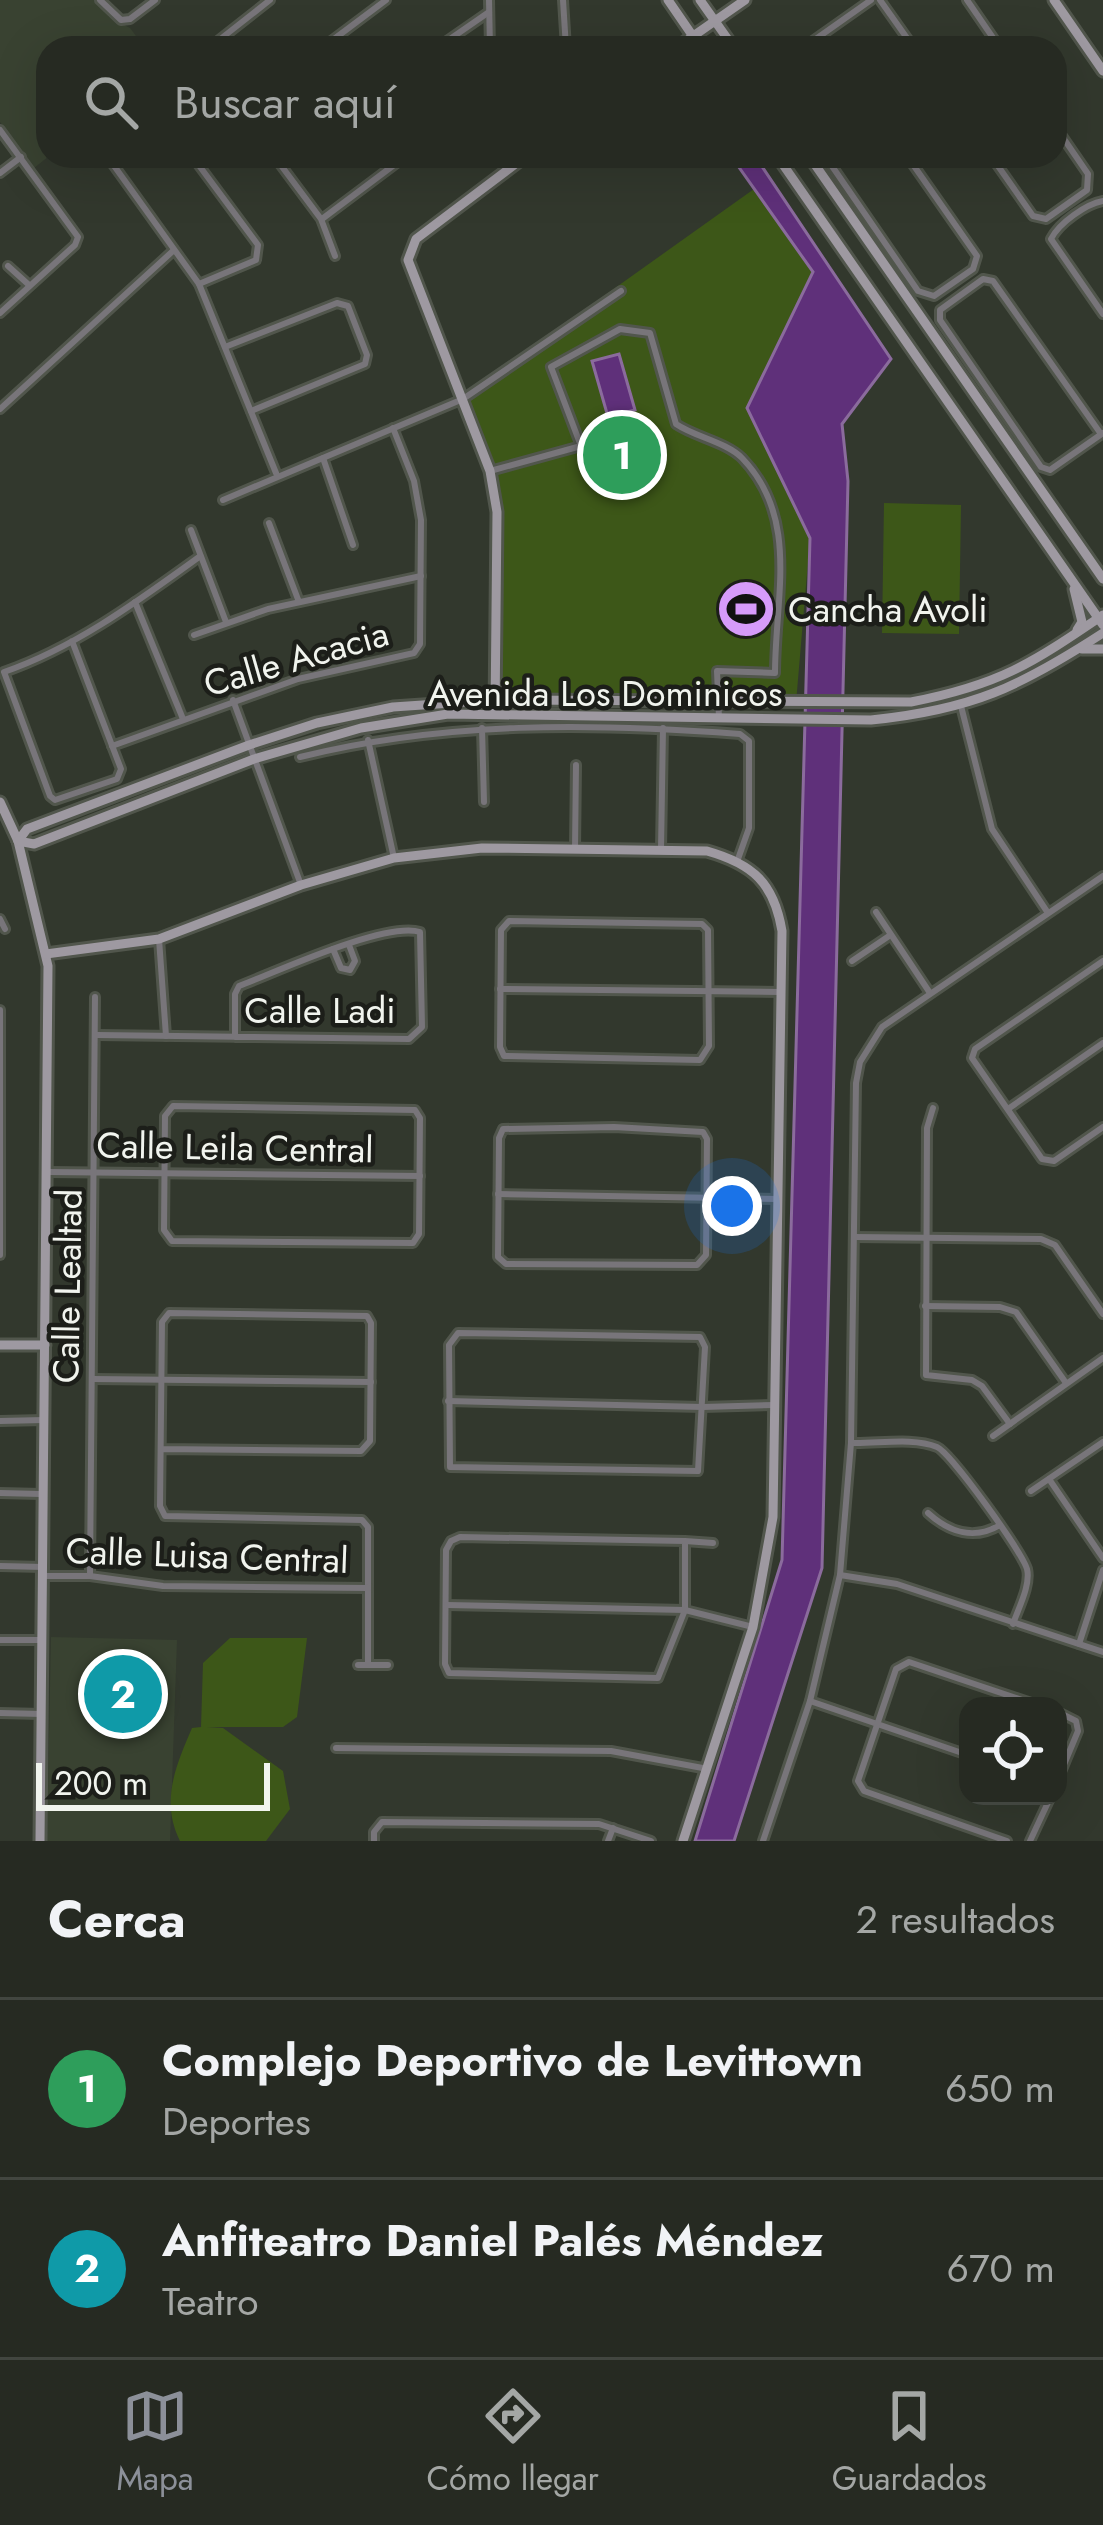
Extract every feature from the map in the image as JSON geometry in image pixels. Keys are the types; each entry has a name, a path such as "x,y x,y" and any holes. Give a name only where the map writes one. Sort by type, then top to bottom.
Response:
{"street":[{"path":"100,0 121,20 130,19 155,0"},
{"path":"224,36 270,0"},
{"path":"338,36 386,0"},
{"path":"489,0 490,36"},
{"path":"563,0 565,36"},
{"path":"668,0 693,36 745,0"},
{"path":"700,0 726,36"},
{"path":"822,36 876,0 904,36"},
{"path":"967,0 992,36"},
{"path":"1054,0 1103,71"},
{"path":"455,36 489,13"},
{"path":"0,130 78,237 75,245 0,313"},
{"path":"999,168 1033,216 1046,219 1087,190 1088,174 1067,143"},
{"path":"0,173 21,157"},
{"path":"116,168 199,284 277,475"},
{"path":"199,284 256,260 258,245 201,168"},
{"path":"283,168 321,219 335,256"},
{"path":"321,219 390,168"},
{"path":"495,714 497,512 490,471 408,260 416,239 510,168"},
{"path":"785,168 1102,623"},
{"path":"817,168 1101,574"},
{"path":"833,168 918,291 934,296 974,269 977,256 915,168"},
{"path":"1103,201 1076,215 1052,238 1103,314"},
{"path":"0,409 175,249"},
{"path":"8,266 29,285"},
{"path":"983,279 993,280 1102,434 1050,470 1041,467 940,320 940,310 983,279"},
{"path":"224,500 463,399 622,290"},
{"path":"225,347 337,303 348,306 367,355 365,364 251,411"},
{"path":"490,471 581,446 550,367 620,329 650,333 676,424 739,455 760,483 780,529 775,673 717,671 719,718"},
{"name":"Calle Acacia","path":"112,746 233,700 414,653 420,644 421,520 414,481 393,428"},
{"path":"323,457 353,545"},
{"path":"269,523 298,602"},
{"path":"191,530 226,622"},
{"path":"72,641 121,769 117,778 63,800 50,796 4,672 72,641 200,557"},
{"path":"194,635 298,602 421,576"},
{"path":"1071,578 1082,622 1074,635"},
{"path":"135,602 183,719"},
{"name":"Avenida Los Dominicos","path":"18,841 28,830 249,745 317,723 393,707 496,700 911,702 1020,671 1074,635 1102,623"},
{"name":"Avenida Los Dominicos","path":"18,841 34,844 254,758 362,728 448,714 871,720 961,706 1014,687 1076,650 1102,623"},
{"path":"1076,650 1103,649"},
{"path":"233,700 301,885"},
{"path":"961,706 992,829 1048,913"},
{"path":"482,728 484,802"},
{"path":"300,757 368,740 482,728 663,728 740,734 749,740 749,828 738,860"},
{"path":"661,850 663,728"},
{"path":"368,740 394,858"},
{"path":"574,849 576,765"},
{"path":"0,802 18,841 46,954 49,1172 40,1841"},
{"path":"46,954 159,939 301,885 394,858 482,848 707,851 738,860 761,878 778,908 781,992 772,1517 753,1627 683,1841"},
{"path":"775,1841 764,1839 810,1701 840,1575 851,1443 860,1062 882,1027 1103,876"},
{"path":"876,911 930,993"},
{"path":"0,919 5,929"},
{"path":"509,921 684,922 703,923 709,930 709,1046 700,1060 504,1056 500,988 501,930 509,921"},
{"name":"Calle Ladi","path":"97,1035 417,1036 422,1027 420,932 401,931 349,944"},
{"path":"852,962 889,936"},
{"path":"159,939 166,1036"},
{"path":"235,1037 239,986 332,950 349,944 355,961 350,970 341,968 332,950"},
{"path":"1103,961 975,1049 972,1058 1042,1159 1054,1161 1103,1127"},
{"path":"500,988 781,992"},
{"name":"Calle Lealtad","path":"90,1576 95,997"},
{"path":"0,1255 1,1009"},
{"path":"1008,1109 1103,1043"},
{"path":"173,1106 406,1107 420,1118 419,1234 413,1244 172,1241 164,1230 164,1173 164,1116 173,1106"},
{"path":"933,1108 927,1128 926,1375 972,1380 982,1386 1010,1424"},
{"path":"614,1127 703,1132 707,1139 706,1255 697,1265 506,1264 499,1257 498,1194 503,1130 614,1127"},
{"name":"Calle Leila Central","path":"49,1172 420,1176"},
{"path":"498,1194 778,1199"},
{"path":"854,1238 1041,1239 1055,1245 1103,1314"},
{"path":"925,1306 1000,1307 1016,1312 1066,1383"},
{"path":"161,1449 361,1451 370,1441 371,1323 367,1316 169,1313 162,1322 160,1506 165,1516 362,1520 368,1527 368,1665"},
{"path":"458,1333 691,1334 700,1337 705,1347 701,1461 698,1471 689,1473 457,1470 448,1460 448,1401 449,1345 458,1333"},
{"path":"0,1345 45,1345"},
{"path":"993,1436 1103,1358"},
{"path":"92,1379 371,1382"},
{"path":"448,1401 776,1405"},
{"path":"0,1420 46,1420"},
{"path":"1031,1491 1103,1442"},
{"path":"851,1443 928,1444 943,1449 1027,1570 1013,1624"},
{"path":"1049,1479 1103,1558"},
{"path":"0,1493 45,1494"},
{"path":"928,1513 939,1523 970,1535 1000,1525"},
{"path":"686,1541 685,1610 658,1678 449,1673 446,1550 451,1541 460,1537 686,1541 712,1543"},
{"name":"Calle Luisa Central","path":"0,1566 163,1586 368,1588"},
{"path":"1079,1644 1103,1570"},
{"path":"840,1575 897,1584 1103,1652"},
{"path":"446,1605 685,1610 753,1627"},
{"path":"0,1640 43,1640"},
{"path":"1007,1841 859,1787 896,1669 909,1662 1013,1697"},
{"path":"358,1665 388,1665"},
{"path":"810,1701 959,1752"},
{"path":"0,1713 42,1714"},
{"path":"1067,1716 1076,1721 1078,1731 1067,1757"},
{"path":"336,1748 610,1751 708,1769"},
{"path":"1030,1841 1047,1805"},
{"path":"374,1841 382,1822 599,1824 651,1841"},
{"path":"608,1841 613,1828"}],"shaded area":[{"path":"0,0 96,0 109,17 136,36 36,36 34,168 0,122"},
{"path":"739,168 763,168 891,359 842,424 848,481 822,1568 734,1841 695,1841 782,1560 810,538 747,408 813,272"},
{"path":"619,354 635,410 608,417 592,361"},
{"path":"51,1637 177,1640 170,1841 47,1841"}],"green space":[{"path":"754,189 813,272 747,408 810,538 796,703 518,699 507,695 501,676 499,512 468,404 469,392"},
{"path":"884,503 961,505 959,634 882,633"},
{"path":"230,1638 307,1638 297,1717 283,1727 207,1727 223,1728 283,1771 290,1809 266,1841 180,1841 171,1812 176,1770 192,1728 201,1727 203,1663"}],"place":[{"name":"Complejo Deportivo de Levittown","path":"622,455"},
{"name":"Cancha Avoli","path":"746,609"},
{"name":"Anfiteatro Daniel Palés Méndez","path":"123,1694"}]}
